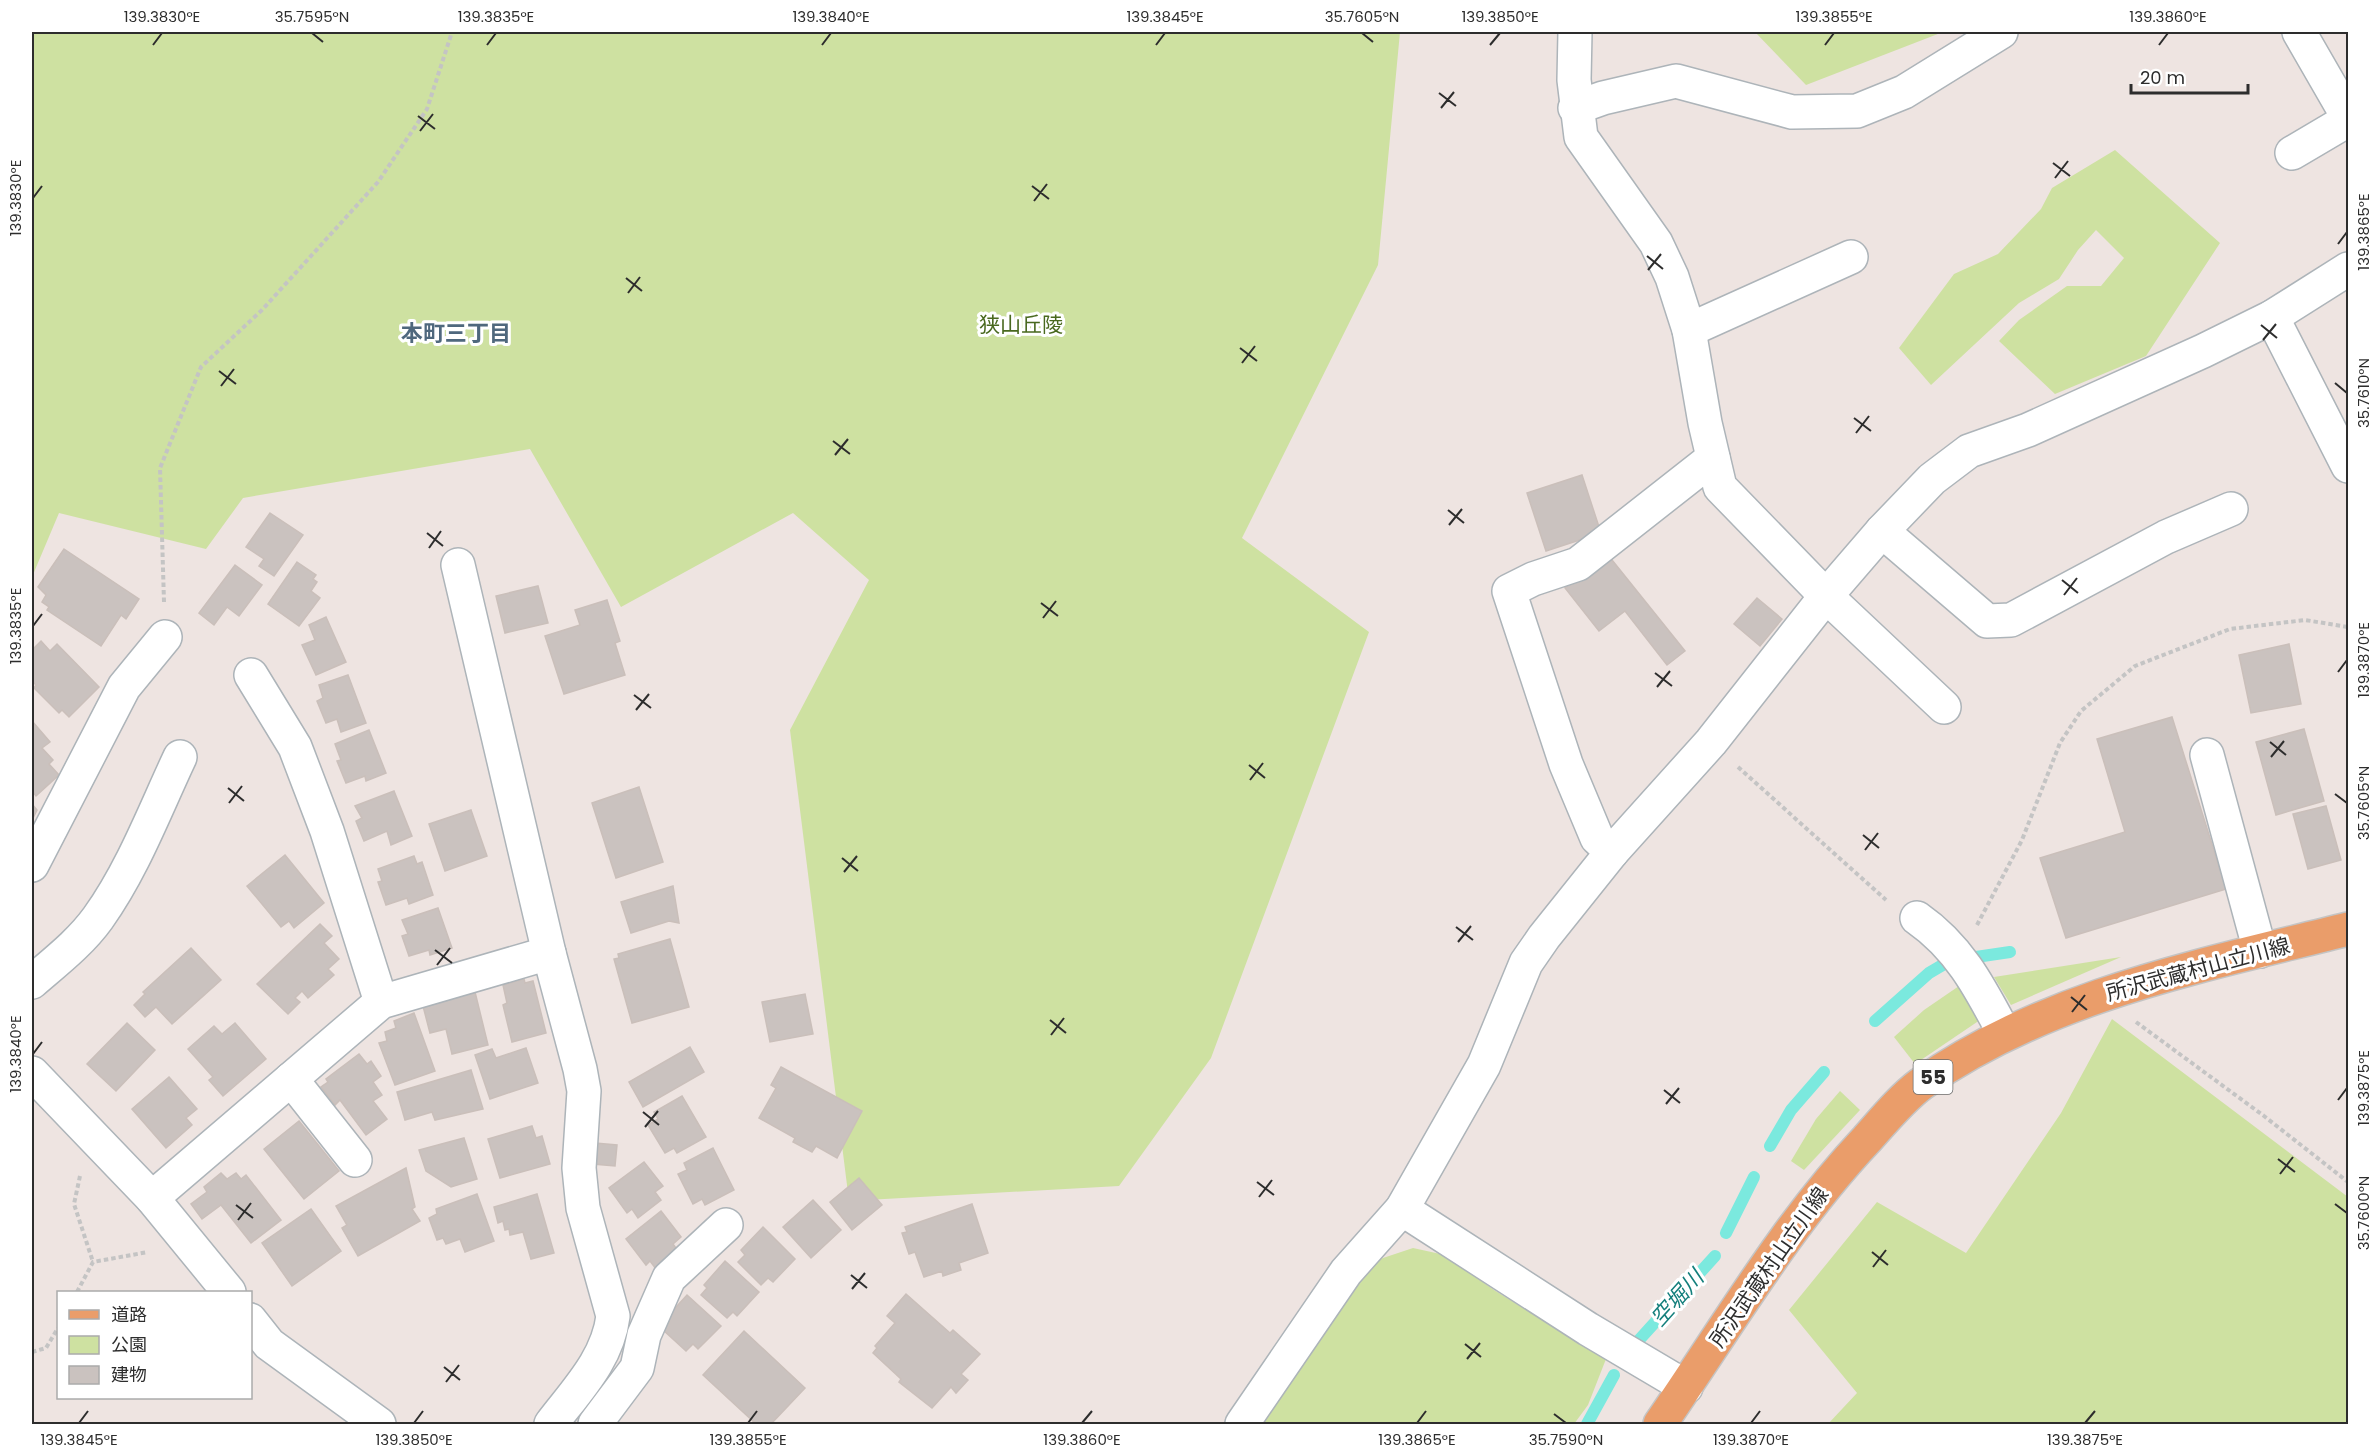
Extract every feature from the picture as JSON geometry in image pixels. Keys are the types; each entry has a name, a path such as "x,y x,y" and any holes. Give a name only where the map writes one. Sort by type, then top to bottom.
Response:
{"main road":[{"name":"所沢武蔵村山立川線","path":"1660,1425 1791,1228 1848,1158 1920,1085 2004,1033 2099,995 2349,929"}],"street":[{"path":"1575,32 1575,108 1581,137 1656,243 1672,277 1689,330 1720,487 1826,596 1944,707"},
{"path":"1575,108 1603,98 1676,81 1792,112 1857,111 1904,92 2001,32"},
{"path":"2292,153 2349,118 2299,32"},
{"path":"1689,330 1851,257"},
{"path":"1242,1425 1346,1272 1402,1209 1484,1065 1526,963 1612,852 1711,742 1826,596 1882,531 1932,479 1969,451 2028,430 2272,317 2349,269"},
{"path":"2272,317 2349,466"},
{"path":"1612,852 1597,838 1566,764 1509,591 1533,579 1578,564 1713,458"},
{"path":"1882,531 1987,621 2011,620 2166,537 2231,508"},
{"path":"458,565 549,953 584,1091 579,1168 583,1209 613,1316 611,1333 603,1354 551,1425"},
{"path":"32,865 124,687 165,638"},
{"path":"251,675 295,747 327,831 381,1002"},
{"path":"2207,755 2260,951"},
{"path":"32,981 64,956 98,918 133,858 180,757"},
{"path":"1917,918 1941,934 1958,955 2004,1033"},
{"path":"152,1198 381,1002 549,953"},
{"path":"32,1073 152,1198 188,1239 227,1291"},
{"path":"291,1079 355,1160"},
{"path":"1402,1209 1588,1329 1686,1387"},
{"path":"595,1425 637,1368 644,1335 669,1278 726,1225"},
{"path":"252,1323 269,1344 379,1425"}],"path":[{"path":"165,638 160,468 201,367 262,310 378,182 427,109 452,32"},
{"path":"1958,955 1967,944 2022,840 2060,743 2081,711 2135,666 2230,629 2305,620 2349,627"},
{"path":"1711,742 1870,888 1907,916 1917,918"},
{"path":"2099,995 2264,1116 2349,1182"},
{"path":"78,1291 93,1262 74,1204 89,1134"},
{"path":"93,1262 176,1247 188,1239"},
{"path":"32,1352 46,1348 57,1330"}],"green space":[{"name":"狭山丘陵","path":"32,32 1400,32 1378,265 1242,538 1369,632 1211,1058 1119,1186 849,1201 790,730 869,580 793,513 621,607 530,449 243,498 206,549 59,513 32,577"},
{"path":"1755,32 1943,32 1806,85"},
{"path":"2115,150 2220,243 2146,356 2055,394 1999,341 2019,320 2067,286 2101,286 2124,258 2096,230 2078,250 2059,279 2019,303 1931,385 1899,348 1954,274 1998,254 2041,209 2052,188"},
{"path":"2121,957 2011,1005 1994,977"},
{"path":"1959,986 1980,1020 1915,1064 1894,1037 1924,1010"},
{"path":"2112,1019 2348,1197 2348,1424 1828,1424 1857,1393 1789,1310 1877,1202 1966,1253 2061,1113"},
{"path":"1840,1091 1860,1110 1804,1170 1791,1161 1816,1119"},
{"path":"1413,1248 1445,1255 1494,1290 1606,1359 1588,1405 1574,1424 1259,1424 1368,1267 1383,1258"}],"building":[{"path":"1582,475 1601,533 1546,551 1527,493"},
{"path":"270,513 303,535 274,576 259,566 264,559 246,547"},
{"path":"64,549 139,599 126,619 121,615 101,646 47,610 49,607 42,602 46,595 38,587"},
{"path":"1608,555 1685,651 1667,665 1625,611 1599,631 1565,588"},
{"path":"297,562 316,575 313,579 317,582 311,591 320,598 299,626 268,604"},
{"path":"235,565 262,585 239,616 227,607 214,625 199,613"},
{"path":"538,586 548,623 505,633 496,596"},
{"path":"1757,598 1782,619 1760,646 1734,624"},
{"path":"607,600 620,641 615,643 625,675 564,694 545,636 580,625 575,610"},
{"path":"326,617 346,662 316,675 302,645 315,640 309,625"},
{"path":"41,641 50,651 57,644 99,687 69,717 62,710 59,713 34,688 36,685 32,681 32,650"},
{"path":"2289,644 2301,704 2251,713 2239,655"},
{"path":"348,675 366,723 341,732 337,719 326,723 317,701 323,698 319,685"},
{"path":"2172,717 2226,889 2066,938 2040,858 2125,832 2097,739"},
{"path":"32,721 50,742 42,748 53,760 49,764 59,775 36,796 32,791"},
{"path":"2304,729 2324,801 2276,815 2256,742"},
{"path":"369,730 386,773 366,781 365,776 346,783 337,761 341,760 335,744"},
{"path":"639,787 663,862 616,878 592,803"},
{"path":"394,791 412,836 391,845 387,831 364,841 356,821 362,818 355,806"},
{"path":"32,804 37,810 32,820"},
{"path":"2326,806 2341,860 2308,869 2293,814"},
{"path":"471,810 487,856 445,871 429,824"},
{"path":"285,855 324,903 294,928 289,921 281,927 247,886"},
{"path":"414,856 417,864 422,862 433,895 409,904 407,898 386,905 378,882 382,881 378,869"},
{"path":"673,886 679,923 669,921 631,933 621,902"},
{"path":"438,908 452,948 430,955 429,950 409,956 402,936 408,934 402,920"},
{"path":"320,924 332,936 324,943 339,959 328,969 334,975 308,998 302,991 295,998 300,1002 288,1014 257,984"},
{"path":"670,939 689,1007 632,1023 614,959 619,958 618,954"},
{"path":"191,948 221,980 172,1024 156,1007 145,1017 134,1005 145,994 143,992"},
{"path":"524,979 525,983 533,981 546,1033 512,1042 503,1005 507,1003 503,985"},
{"path":"475,992 488,1045 452,1054 446,1029 430,1033 423,1006"},
{"path":"805,994 813,1034 770,1042 762,1002"},
{"path":"414,1013 435,1071 395,1085 379,1043 387,1041 385,1032 396,1028 394,1021"},
{"path":"127,1023 155,1050 116,1091 87,1064"},
{"path":"235,1023 266,1059 223,1096 209,1080 213,1077 188,1049 214,1026 222,1034"},
{"path":"690,1047 704,1072 643,1107 629,1082"},
{"path":"526,1048 538,1083 490,1099 475,1055 492,1049 496,1058"},
{"path":"359,1054 367,1064 371,1061 381,1076 373,1082 382,1095 373,1101 387,1119 366,1135 340,1100 335,1105 321,1087 328,1082 326,1079"},
{"path":"781,1067 862,1111 837,1158 816,1146 812,1152 793,1142 795,1138 759,1118 776,1088 771,1085"},
{"path":"471,1070 483,1109 435,1120 432,1112 405,1120 397,1092"},
{"path":"169,1077 197,1109 186,1118 192,1125 166,1148 132,1109"},
{"path":"682,1096 706,1137 677,1153 674,1148 665,1153 648,1125 658,1119 654,1112"},
{"path":"299,1121 339,1171 304,1199 264,1149"},
{"path":"532,1126 536,1138 542,1136 550,1164 500,1178 488,1139"},
{"path":"464,1138 477,1179 451,1187 426,1171 419,1150"},
{"path":"595,1143 617,1145 615,1166 593,1164"},
{"path":"713,1148 734,1190 705,1205 702,1199 693,1204 678,1174 687,1170 684,1163"},
{"path":"644,1162 663,1186 655,1192 661,1200 638,1218 632,1209 627,1213 609,1188"},
{"path":"406,1168 415,1207 412,1209 420,1221 358,1256 342,1228 347,1225 336,1206"},
{"path":"221,1173 227,1179 236,1173 241,1179 246,1175 281,1220 251,1243 221,1205 202,1219 191,1204 207,1192 204,1187"},
{"path":"859,1178 882,1205 852,1230 830,1202"},
{"path":"477,1194 494,1241 465,1252 460,1239 446,1244 443,1238 437,1240 429,1218 437,1214 436,1209"},
{"path":"537,1194 554,1253 531,1259 523,1232 510,1235 509,1229 505,1230 503,1221 498,1223 494,1207"},
{"path":"813,1200 841,1230 811,1258 783,1227"},
{"path":"972,1204 988,1253 959,1263 961,1270 943,1276 942,1271 924,1277 915,1252 909,1254 902,1233 907,1232 905,1227"},
{"path":"311,1209 341,1251 292,1286 262,1243"},
{"path":"661,1211 681,1237 673,1244 678,1251 656,1269 650,1261 646,1265 626,1239"},
{"path":"763,1227 795,1259 773,1282 768,1278 761,1285 738,1262 745,1255 741,1250"},
{"path":"725,1261 759,1292 737,1316 733,1312 727,1318 701,1295 707,1288 704,1285"},
{"path":"906,1294 950,1333 953,1330 980,1354 961,1374 968,1380 956,1393 951,1387 932,1408 899,1382 901,1379 873,1353 877,1348 875,1346 895,1323 887,1316"},
{"path":"687,1295 721,1326 698,1349 693,1344 686,1351 662,1329 669,1322 666,1318"},
{"path":"744,1331 805,1388 771,1424 756,1424 703,1375"}],"waterway":[{"name":"空堀川","path":"1976,957 2010,952"},
{"name":"空堀川","path":"1875,1021 1929,973 1946,963"},
{"name":"空堀川","path":"1770,1146 1791,1110 1824,1072"},
{"name":"空堀川","path":"1726,1233 1754,1177"},
{"name":"空堀川","path":"1639,1340 1715,1256"},
{"name":"空堀川","path":"1587,1424 1614,1375"}],"district":[{"name":"本町三丁目","path":"456,333"}]}
